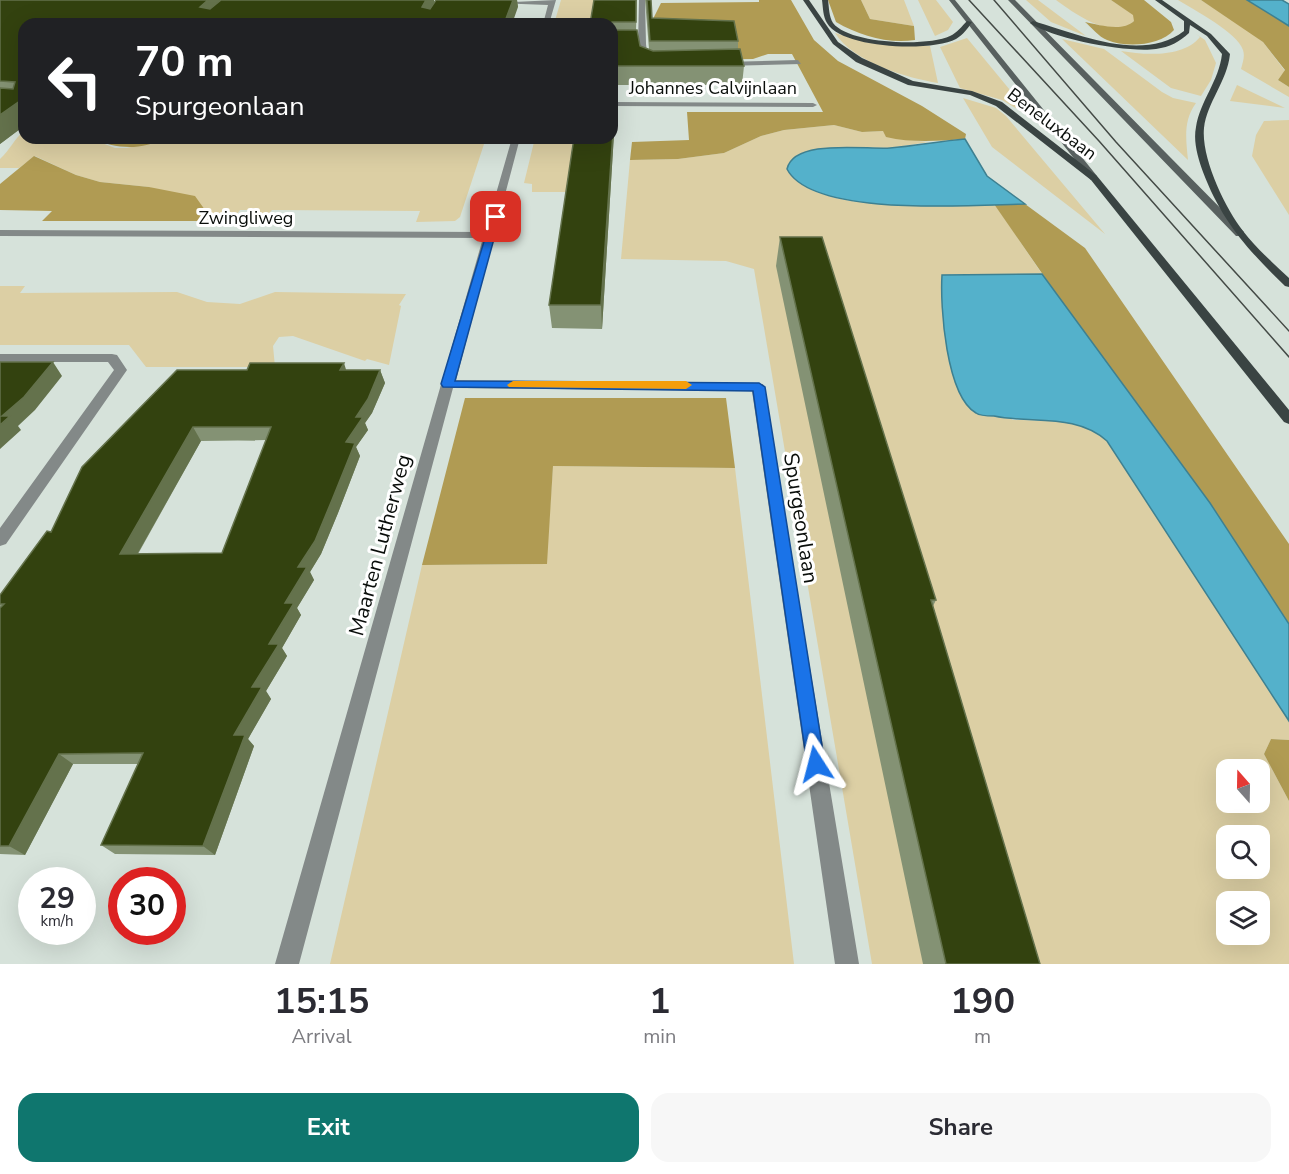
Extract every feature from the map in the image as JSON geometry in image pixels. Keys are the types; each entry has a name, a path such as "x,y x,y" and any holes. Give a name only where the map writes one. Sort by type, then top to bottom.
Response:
{"main road":[{"name":"Beneluxbaan","path":"806,0 835,42 859,60 911,83 972,93 999,104 1094,178"},
{"path":"825,0 830,23 841,31 888,43 931,42 952,38 969,22"},
{"name":"Beneluxbaan","path":"951,0 1289,419"},
{"path":"1011,0 1289,284"},
{"path":"1158,0 1216,40 1226,54 1226,70 1200,128 1201,148 1208,173 1239,234"},
{"path":"1033,23 1070,36 1106,43 1153,46 1181,39 1187,32 1186,21"}],"street":[{"path":"642,0 642,44 645,62 653,65"},
{"path":"486,3 552,2 548,18"},
{"path":"632,44 642,44"},
{"path":"709,64 798,62"},
{"name":"Johannes Calvijnlaan","path":"618,104 813,105"},
{"name":"Maarten Lutherweg","path":"287,964 514,144"},
{"name":"Zwingliweg","path":"0,233 491,235"},
{"path":"0,358 112,358 121,370 0,540"},
{"name":"Spurgeonlaan","path":"447,384 759,387 847,964"}],"shaded area":[{"path":"561,0 595,0 592,18 556,18"},
{"path":"759,0 791,0 814,40 838,61 922,106 966,134 965,139 906,140 886,137 883,131 862,132 834,125 784,130 761,136 724,153 678,159 630,160 632,142 689,140 687,112 823,112 792,54 768,54 753,59 660,60 653,19 661,3 759,2"},
{"path":"828,0 861,0 870,19 914,26 915,40 884,40 845,27 836,22"},
{"path":"861,0 904,0 914,26 870,19"},
{"path":"918,0 936,0 953,22 948,30 935,36"},
{"path":"1026,0 1038,0 1086,36 1051,22"},
{"path":"1056,0 1111,0 1134,15 1134,21 1125,27 1105,27 1083,18"},
{"path":"1111,0 1144,0 1171,22 1174,30 1160,39 1142,44 1115,43 1107,40 1085,22 1117,27 1134,21 1133,15"},
{"path":"1178,0 1201,0 1263,42 1285,71 1278,80 1289,87 1289,97 1241,69 1244,59 1243,50 1233,36"},
{"path":"1201,0 1247,0 1289,26 1289,87 1278,80 1285,70 1263,42"},
{"path":"835,33 869,43 930,46 938,83 897,73 867,60 843,43"},
{"path":"1196,34 1205,40 1216,63 1211,80 1201,96 1171,88 1121,51 1152,54 1174,52 1193,44 1200,37"},
{"path":"967,38 1034,119 1002,100 960,88 940,47"},
{"path":"1062,39 1104,49 1162,92 1173,98 1196,103 1187,123 1188,160"},
{"path":"1237,85 1285,108 1230,101"},
{"path":"963,98 996,108 1006,116 1105,234 992,147"},
{"path":"1289,120 1289,215 1252,156 1256,135 1264,121"},
{"path":"834,125 862,132 883,131 909,140 929,142 890,148 837,147 787,169 798,182 816,192 838,198 887,205 980,203 996,206 1042,274 950,274 1012,420 1062,422 1086,428 1107,441 1289,721 1289,740 1271,739 1264,754 1267,759 1216,759 1216,813 1270,813 1270,765 1289,801 1289,964 872,964 754,269 726,261 621,259 630,160 678,159 724,153 761,136 784,130"},
{"path":"17,137 18,144 105,144 115,148 143,144 484,144 460,217 455,221 416,222 420,211 272,210 266,217 255,217 260,210 240,210 232,221 200,221 205,210 149,187 100,182 76,175 35,156 19,168 0,168 0,159"},
{"path":"110,144 150,144 137,147"},
{"path":"534,144 575,144 568,192 532,192 532,184 524,183"},
{"path":"34,156 76,175 100,182 149,187 195,196 205,210 200,221 42,221 52,211 0,210 0,184"},
{"path":"994,204 1025,204 1085,248 1289,544 1289,624 1210,503 1075,321"},
{"path":"0,286 25,286 20,293 177,292 207,302 240,304 275,292 406,294 399,305 401,306 389,365 367,359 365,361 293,336 279,337 273,346 275,367 146,367 129,345 0,345"},
{"path":"465,398 726,398 735,468 553,466 547,564 422,565"},
{"path":"553,466 735,468 794,964 330,964 422,565 546,564"},
{"path":"1271,739 1289,740 1289,801 1270,765 1270,759 1267,759 1264,754"}],"water":[{"path":"1247,0 1282,0 1289,4 1289,26"},
{"path":"965,139 987,176 1025,204 934,206 860,202 828,195 802,185 787,169 792,159 817,149 890,148"},
{"path":"1042,274 1210,503 1289,624 1289,721 1107,441 1082,426 1068,423 976,413 966,403 958,389 944,328 942,275"}],"building":[{"path":"0,0 208,0 200,7 210,9 221,0 426,0 422,7 430,9 436,0 513,0 506,18 18,18 18,102 0,115 0,88 13,89 15,82 0,81"},
{"path":"594,0 636,0 636,22 618,22 618,18 591,18"},
{"path":"647,0 651,0 652,18 734,21 738,41 650,41"},
{"path":"618,30 637,30 640,46 653,51 740,49 744,66 618,66"},
{"path":"573,144 612,144 601,305 549,305"},
{"path":"780,237 822,237 936,600 931,600 1040,964 946,964"},
{"path":"0,362 53,362 24,397 2,416 10,416 0,425"},
{"path":"250,363 344,363 340,370 380,370 368,399 356,417 363,417 346,442 355,443 315,541 298,567 307,567 285,603 294,603 269,644 279,644 252,687 262,687 234,735 245,735 203,846 101,845 143,753 59,754 9,846 0,846 0,608 4,604 0,604 0,595 47,531 51,532 82,467 177,370 247,370","holes":["193,427 271,427 222,553 120,554"]}],"tram line":[{"path":"969,0 1099,141 1289,357"},
{"path":"994,0 1116,142 1289,331"}],"slow traffic":[{"path":"513,385 686,385"}],"route":[{"path":"496,217 447,384 759,387 816,764"}]}
